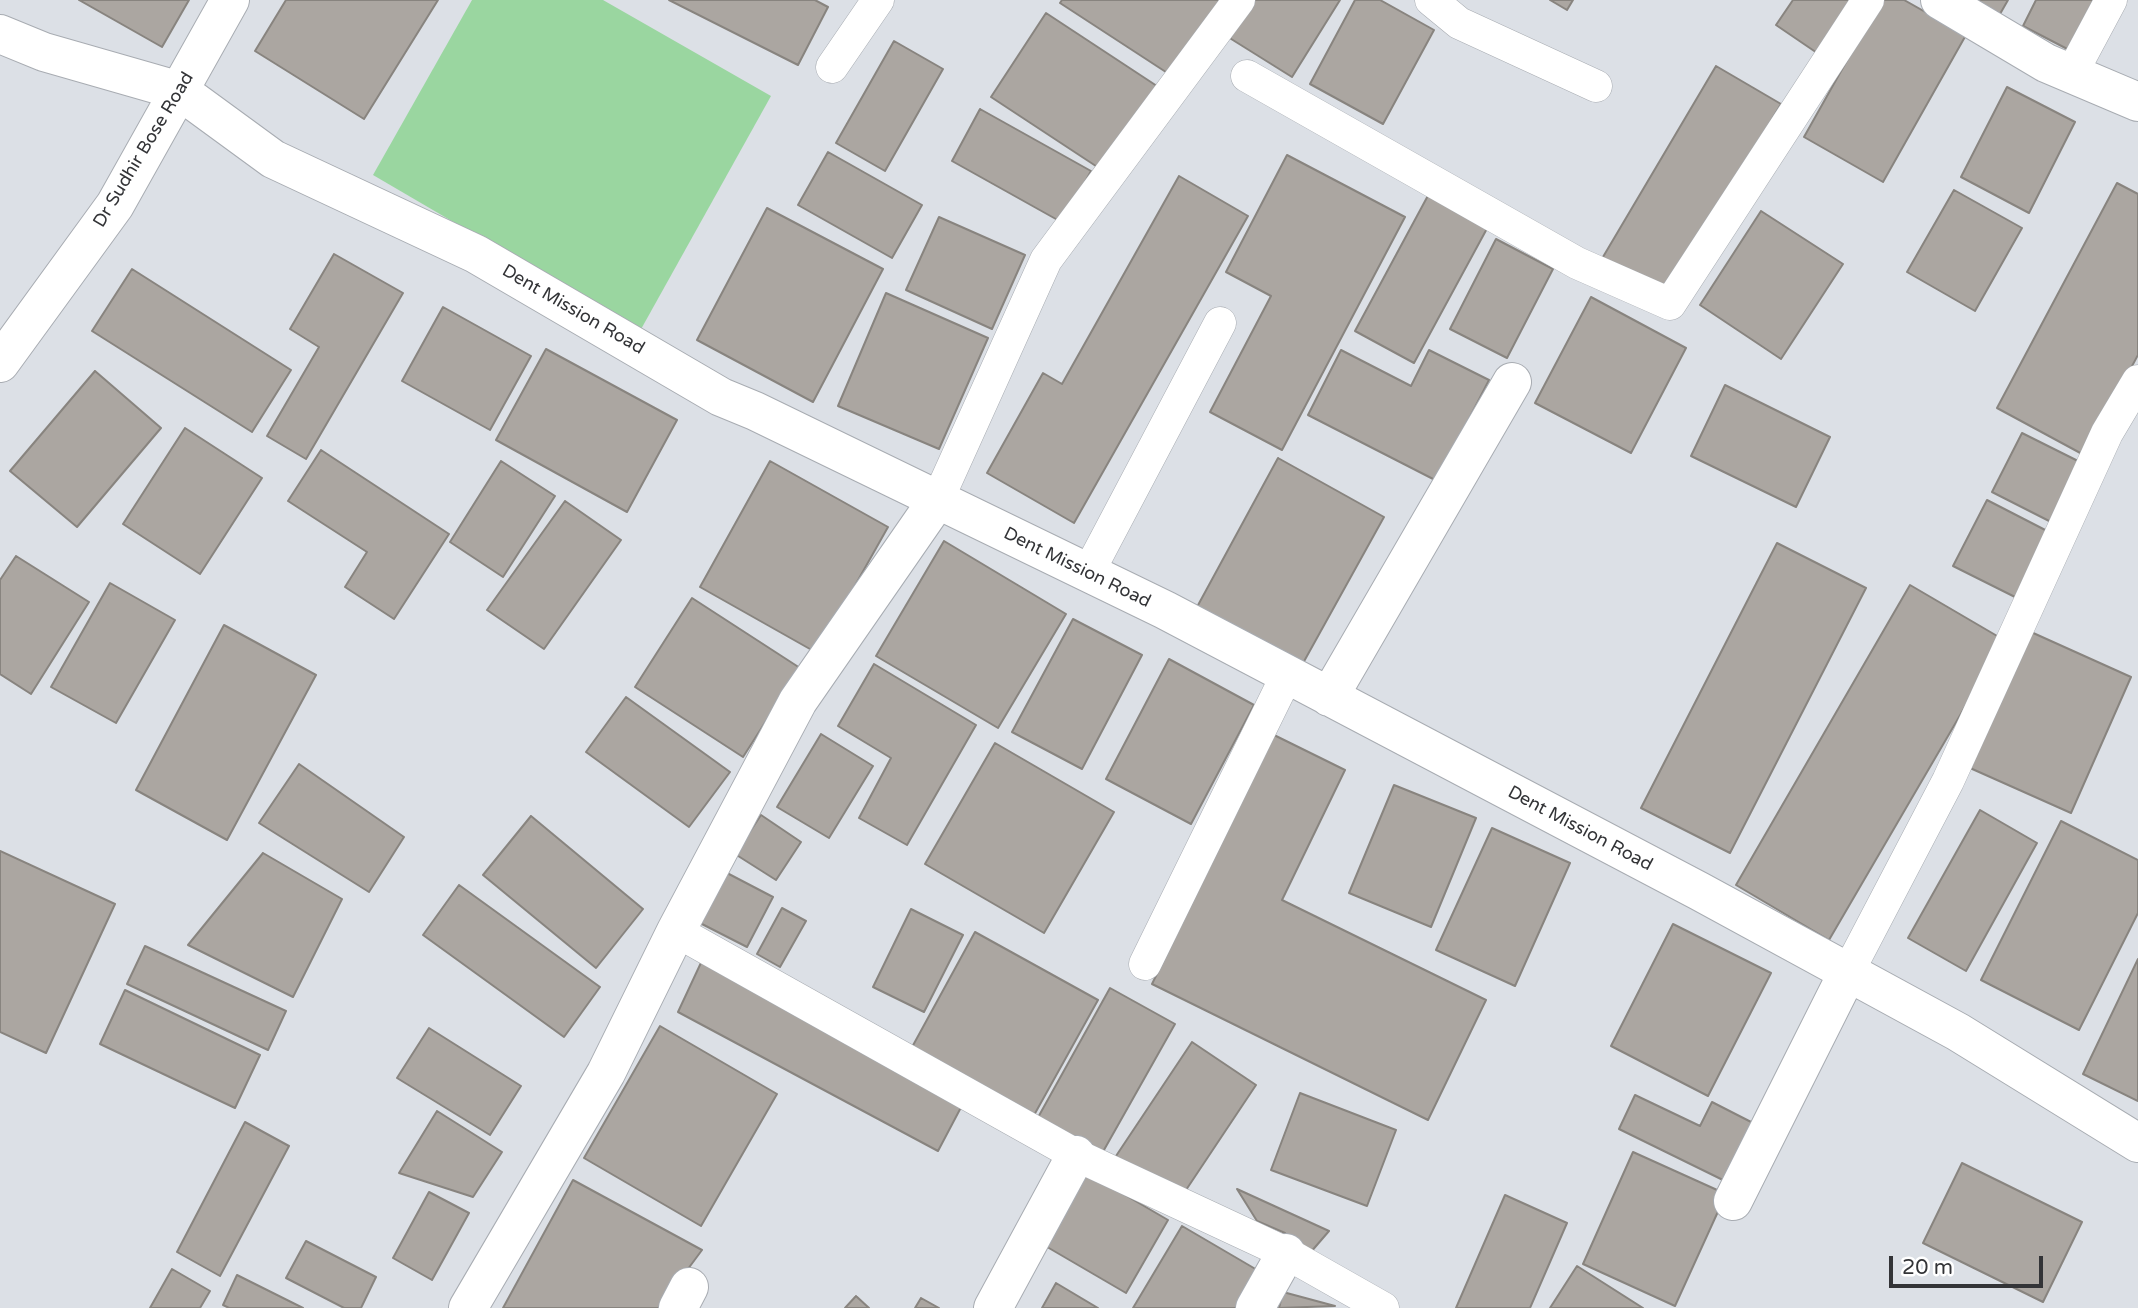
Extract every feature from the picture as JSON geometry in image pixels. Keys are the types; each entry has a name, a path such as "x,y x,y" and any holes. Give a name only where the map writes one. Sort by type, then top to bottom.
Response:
{"street":[{"name":"Dr Sudhir Bose Road","path":"0,363 115,205 230,0"},
{"path":"1940,0 2046,62 2073,71 2138,102"},
{"name":"Dent Mission Road","path":"0,34 44,52 180,91 273,159 476,254 721,397 1088,573 1329,697 1958,1031 2138,1143"},
{"path":"1329,697 1512,382"},
{"path":"468,1308 606,1073 676,931 799,701 938,499"},
{"path":"1733,1201 1848,972"},
{"path":"993,1308 1076,1155"},
{"path":"1255,1308 1286,1253"}],"lane":[{"path":"832,67 878,0"},
{"path":"938,499 1046,260 1239,0"},
{"path":"1431,0 1459,23 1596,86"},
{"path":"1247,76 1577,263 1670,304 1868,0"},
{"path":"2073,71 2111,0"},
{"path":"1088,573 1220,323"},
{"path":"1848,972 1948,781 2107,433 2138,381"},
{"path":"1145,964 1287,675"},
{"path":"676,931 1076,1155 1286,1253 1383,1308"}],"green space":[{"path":"472,0 603,0 771,96 640,331 373,175"}],"building":[{"path":"79,0 189,0 162,47"},
{"path":"286,0 438,0 364,119 255,51"},
{"path":"669,0 815,0 828,7 798,65"},
{"path":"1062,0 1221,0 1172,76 1060,3"},
{"path":"1251,0 1340,0 1292,77 1228,37"},
{"path":"1355,0 1380,0 1434,30 1383,124 1310,84"},
{"path":"1550,0 1573,0 1567,10"},
{"path":"1793,0 1861,0 1823,57 1776,25"},
{"path":"1881,0 1904,0 1966,35 1883,182 1804,137"},
{"path":"1959,0 2008,0 1996,21"},
{"path":"2036,0 2102,0 2075,53 2023,26"},
{"path":"1046,13 1163,90 1108,174 991,97"},
{"path":"894,41 943,69 885,171 836,143"},
{"path":"1716,66 1781,104 1665,301 1600,262"},
{"path":"2007,87 2075,122 2029,213 1961,177"},
{"path":"980,109 1091,171 1063,223 952,161"},
{"path":"828,152 922,205 892,258 798,205"},
{"path":"1287,155 1405,217 1282,450 1210,412 1271,296 1226,272"},
{"path":"1179,176 1248,216 1074,523 987,473 1043,373 1062,384"},
{"path":"2117,183 2138,194 2138,355 2084,455 1997,408"},
{"path":"1431,190 1490,223 1414,363 1355,331"},
{"path":"1954,190 2022,228 1975,311 1907,272"},
{"path":"767,208 883,269 813,402 697,340"},
{"path":"1761,211 1843,264 1781,359 1700,305"},
{"path":"939,217 1025,255 992,329 906,290"},
{"path":"1496,239 1553,269 1507,358 1450,329"},
{"path":"334,254 403,293 306,459 267,436 319,347 290,329"},
{"path":"132,269 291,370 252,432 92,331"},
{"path":"886,293 988,338 939,449 838,406"},
{"path":"1591,297 1686,348 1631,453 1535,403"},
{"path":"443,307 531,356 490,430 402,381"},
{"path":"546,349 677,420 627,512 496,440"},
{"path":"1341,350 1411,386 1429,350 1489,380 1437,481 1308,415"},
{"path":"95,371 161,428 77,527 10,471"},
{"path":"1725,385 1830,437 1796,507 1691,456"},
{"path":"185,428 262,478 200,574 123,524"},
{"path":"2022,433 2086,465 2057,525 1992,492"},
{"path":"321,450 449,534 394,619 345,587 367,552 288,501"},
{"path":"1278,458 1384,517 1302,665 1197,607"},
{"path":"501,461 555,496 503,577 450,542"},
{"path":"770,461 888,527 817,653 700,587"},
{"path":"1987,500 2053,534 2019,599 1953,566"},
{"path":"565,501 621,540 544,649 487,610"},
{"path":"944,541 1066,614 998,728 876,656"},
{"path":"1777,543 1866,588 1730,853 1641,808"},
{"path":"16,556 89,602 31,694 0,674 0,580"},
{"path":"110,583 175,620 116,723 51,687"},
{"path":"1910,585 2004,640 1829,940 1736,885"},
{"path":"692,598 800,668 743,757 635,687"},
{"path":"1073,619 1142,655 1082,769 1012,732"},
{"path":"224,625 316,675 227,840 136,790"},
{"path":"2031,632 2131,677 2071,813 1970,768"},
{"path":"1169,659 1254,705 1191,824 1106,779"},
{"path":"874,664 976,725 907,845 859,818 891,758 838,726"},
{"path":"626,697 730,772 689,827 586,752"},
{"path":"821,734 873,766 829,838 777,807"},
{"path":"1274,735 1345,770 1282,900 1486,1000 1428,1120 1152,984"},
{"path":"995,743 1114,812 1044,933 925,864"},
{"path":"299,764 404,837 369,892 259,823"},
{"path":"1394,785 1476,818 1431,927 1349,893"},
{"path":"1980,810 2037,843 1966,971 1908,938"},
{"path":"761,815 801,842 776,880 735,854"},
{"path":"531,816 643,909 596,968 483,875"},
{"path":"2061,821 2138,860 2138,913 2079,1030 1981,980"},
{"path":"1492,828 1570,863 1515,986 1436,950"},
{"path":"0,851 115,904 46,1053 0,1032"},
{"path":"263,853 342,899 293,997 188,945"},
{"path":"727,873 773,897 747,947 700,923"},
{"path":"459,885 600,987 564,1037 423,935"},
{"path":"782,908 806,921 780,967 757,954"},
{"path":"911,909 963,935 924,1012 873,987"},
{"path":"1673,924 1771,973 1708,1096 1611,1046"},
{"path":"975,932 1098,1000 1033,1117 911,1049"},
{"path":"145,946 286,1011 268,1050 127,984"},
{"path":"706,952 967,1096 938,1151 678,1012"},
{"path":"2138,959 2138,1101 2083,1074"},
{"path":"1110,988 1175,1024 1100,1157 1036,1121"},
{"path":"125,990 260,1055 235,1108 100,1044"},
{"path":"660,1026 777,1094 701,1226 584,1158"},
{"path":"429,1028 521,1086 490,1135 397,1078"},
{"path":"1192,1042 1256,1085 1176,1205 1112,1162"},
{"path":"1300,1093 1396,1130 1367,1206 1271,1170"},
{"path":"1635,1095 1700,1126 1712,1102 1755,1124 1727,1182 1619,1129"},
{"path":"437,1111 502,1152 473,1197 399,1173"},
{"path":"245,1122 289,1146 220,1276 177,1252"},
{"path":"1633,1152 1726,1194 1675,1306 1583,1264"},
{"path":"1962,1163 2082,1222 2043,1302 1923,1243"},
{"path":"1084,1171 1168,1220 1126,1293 1042,1244"},
{"path":"573,1180 702,1250 659,1308 503,1308"},
{"path":"1237,1189 1329,1231 1304,1260 1285,1233 1257,1221"},
{"path":"429,1192 469,1213 432,1280 393,1258"},
{"path":"1505,1195 1567,1223 1530,1308 1456,1308"},
{"path":"1182,1226 1264,1274 1244,1308 1133,1308"},
{"path":"306,1241 376,1277 361,1308 344,1308 286,1278"},
{"path":"1577,1266 1643,1308 1550,1308"},
{"path":"172,1269 210,1291 200,1308 150,1308"},
{"path":"237,1275 303,1308 229,1308 223,1305"},
{"path":"1056,1283 1098,1308 1042,1308"},
{"path":"1283,1292 1335,1306 1279,1308"},
{"path":"856,1296 869,1308 845,1308"},
{"path":"921,1298 939,1308 915,1308"}]}
